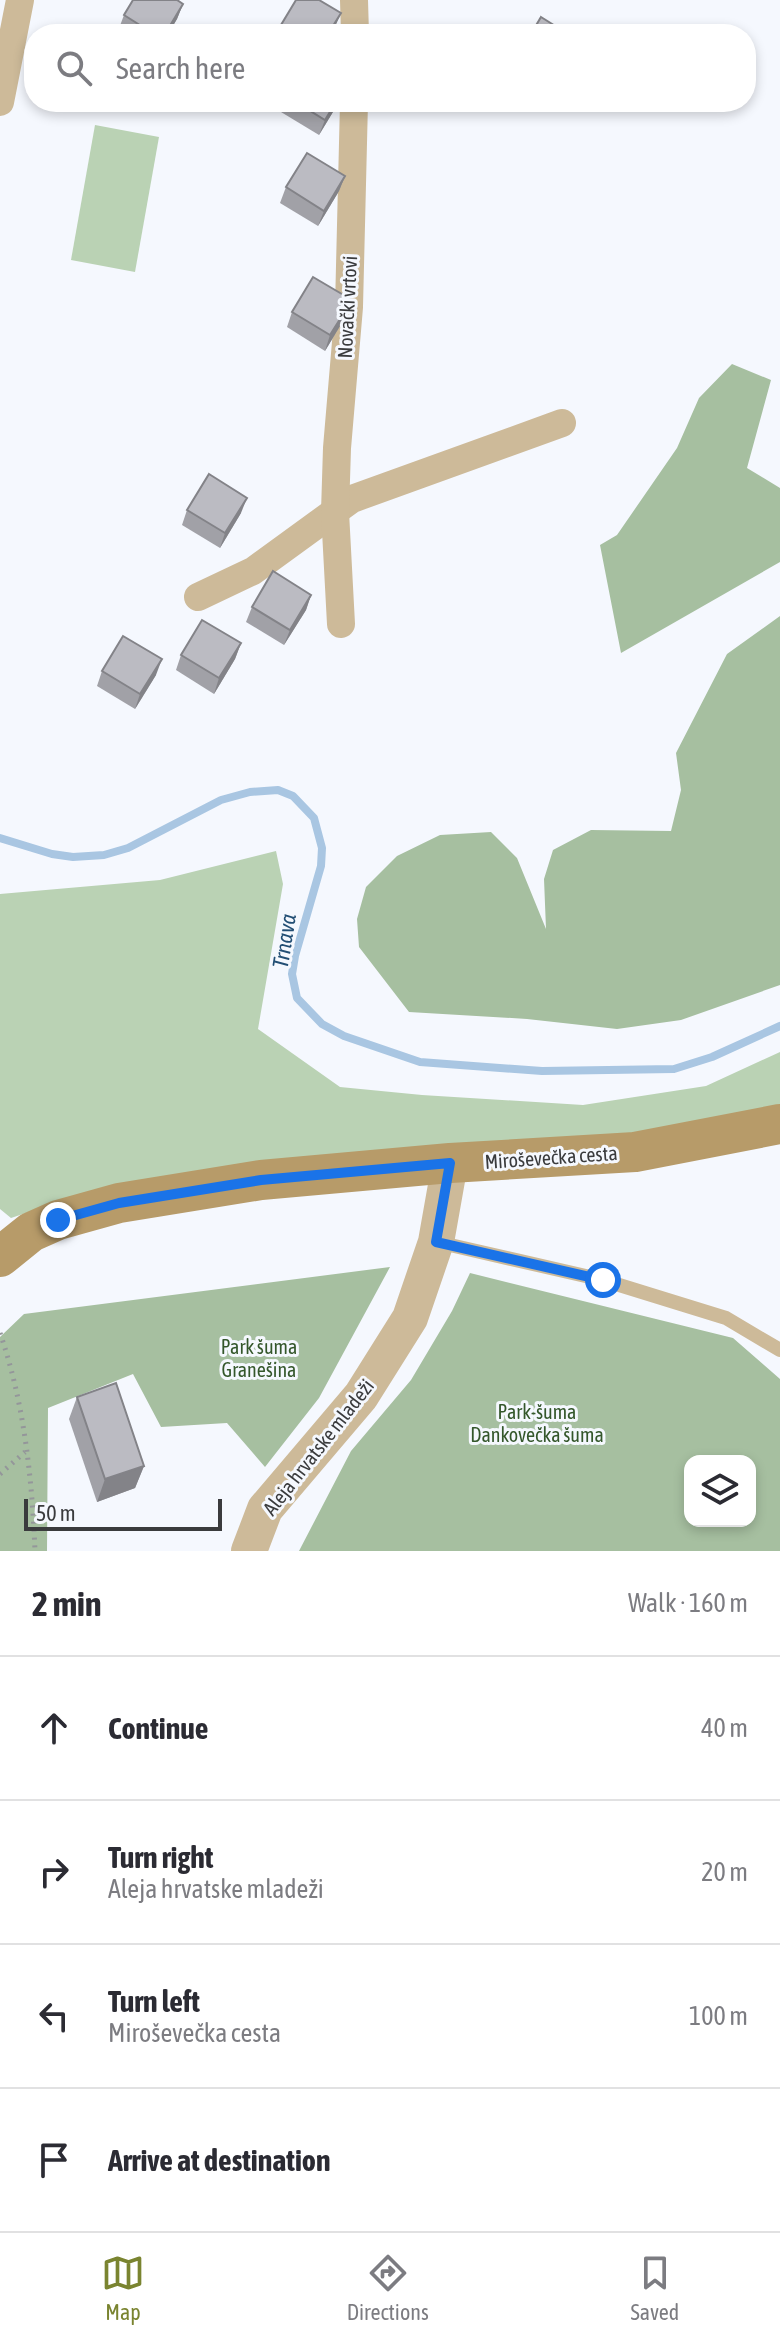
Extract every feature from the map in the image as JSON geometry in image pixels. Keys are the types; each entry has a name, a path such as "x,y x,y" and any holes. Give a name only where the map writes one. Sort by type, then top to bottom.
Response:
{"main road":[{"name":"Miroševečka cesta","path":"0,1257 31,1232 58,1220 119,1203 261,1180 450,1163 635,1152 780,1124"}],"street":[{"path":"0,102 20,0"},
{"path":"354,0 355,24"},
{"name":"Novački vrtovi","path":"341,624 335,512 349,307 354,112"},
{"path":"198,597 253,571 352,499 562,423"},
{"name":"Aleja hrvatske mladeži","path":"249,1551 265,1509 361,1396 410,1318 436,1242 450,1163"}],"lane":[{"path":"436,1242 603,1280 713,1313 780,1350"}],"path":[{"path":"0,1333 22,1414 35,1551"},
{"path":"0,1474 26,1451"}],"green space":[{"path":"95,125 159,137 135,272 71,260"},
{"path":"732,364 771,380 747,468 780,488 780,562 621,653 600,545 617,535 677,448 699,398"},
{"path":"780,616 780,985 681,1020 617,1029 527,1019 409,1012 359,947 357,919 366,887 397,856 440,835 491,832 517,858 546,929 544,879 553,850 591,830 671,831 681,790 676,753 727,654"},
{"path":"276,851 283,884 258,1029 340,1087 583,1105 706,1086 780,1052 780,1109 650,1137 101,1188 11,1218 0,1209 0,894 160,880"},
{"name":"Park šuma Granešina","path":"390,1267 319,1398 265,1467 227,1423 161,1427 133,1374 48,1408 47,1551 0,1551 0,1337 24,1314"},
{"name":"Park-šuma Dankovečka šuma","path":"470,1273 733,1338 780,1379 780,1551 299,1551 351,1451 411,1380 452,1311"}],"building":[{"path":"133,0 177,0 183,4 171,24 138,24 124,15"},
{"path":"296,0 319,0 341,13 334,24 282,24"},
{"path":"541,17 552,24 537,24"},
{"path":"312,112 330,112 325,120"},
{"path":"307,153 345,176 324,211 286,187"},
{"path":"313,277 352,300 330,335 292,312"},
{"path":"209,474 247,498 225,533 187,510"},
{"path":"273,571 311,595 290,630 252,607"},
{"path":"202,620 241,643 219,678 181,655"},
{"path":"123,636 162,659 140,694 102,671"},
{"path":"116,1383 144,1466 105,1479 77,1397"}],"waterway":[{"name":"Trnava","path":"0,838 52,854 73,857 104,855 128,848 221,800 250,792 278,790 293,796 314,818 322,848 321,866 295,956 292,974 297,998 322,1024 344,1036 420,1062 542,1071 674,1069 712,1057 780,1026"}],"route":[{"path":"58,1220 119,1203 261,1180 450,1163 436,1242 603,1280"}]}
